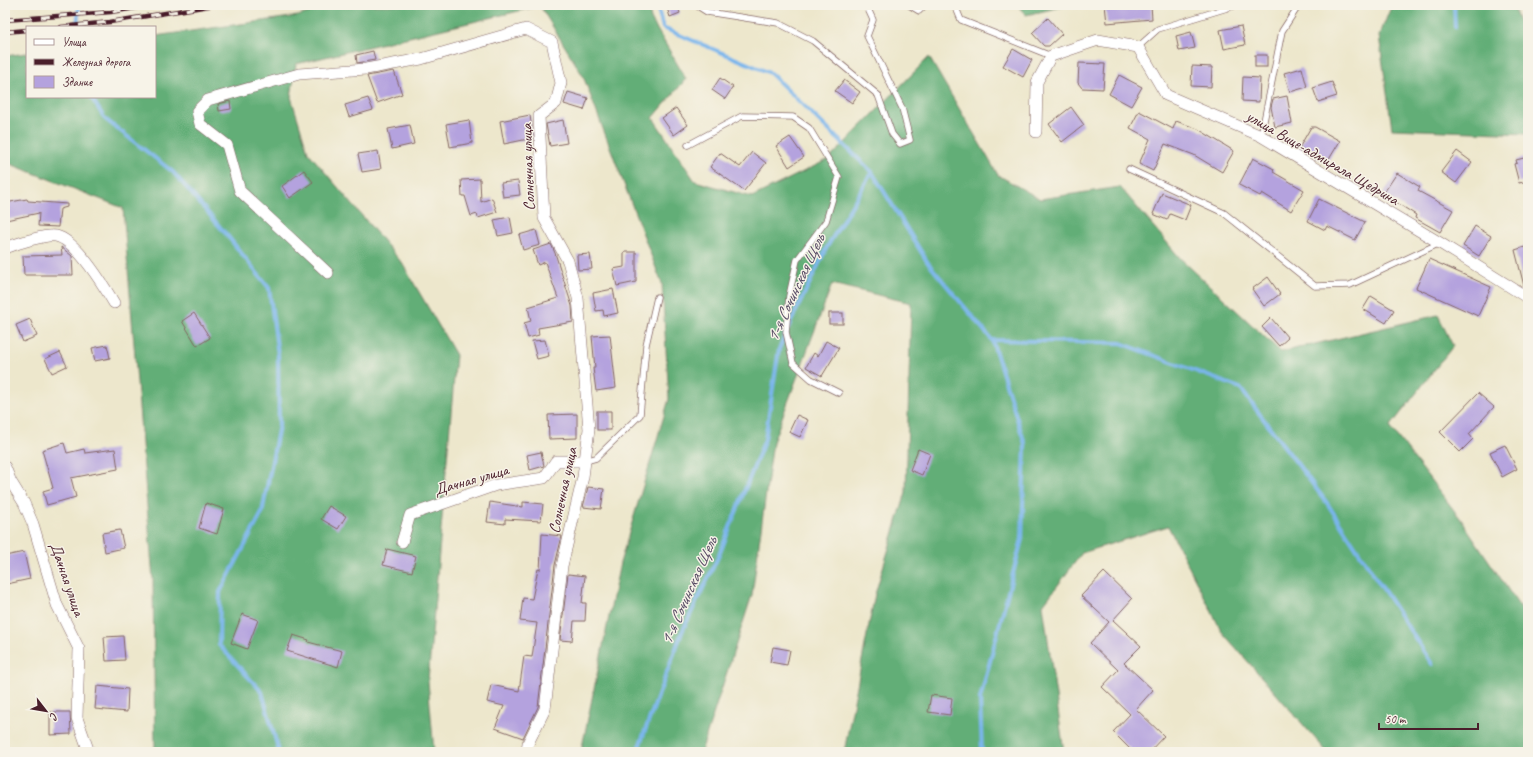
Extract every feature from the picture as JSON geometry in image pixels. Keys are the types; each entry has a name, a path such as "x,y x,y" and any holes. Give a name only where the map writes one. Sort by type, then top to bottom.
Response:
{"street":[{"name":"Солнечная улица","path":"328,273 240,191 227,145 200,124 197,111 208,100 299,74 366,69 421,59 526,29 552,42 561,83 556,103 539,116 544,218 568,261 578,298 590,430 585,461 562,566 544,709 528,743 527,752"},
{"path":"1036,132 1037,82 1051,56 1098,40 1138,47"},
{"name":"улица Вице-адмирала Щедрина","path":"1138,47 1166,95 1261,136 1440,242 1528,298"},
{"path":"5,248 29,240 56,236 72,245 114,303"},
{"name":"Дачная улица","path":"402,542 410,515 496,485 544,478 556,461 585,461"},
{"name":"Дачная улица","path":"5,467 11,482 24,503 33,524 57,605 79,649 77,718 89,752"}],"lane":[{"path":"696,5 707,12 778,23 813,41 878,95 892,134 900,144 910,140 902,108 867,36 873,20 868,9 869,5"},
{"path":"909,5 919,11 925,5"},
{"path":"950,5 956,8 961,20 1051,56"},
{"path":"1138,47 1158,29 1237,5"},
{"path":"1261,136 1282,31 1299,5"},
{"path":"688,145 742,116 793,117 809,128 839,177 826,221 797,260 788,296 786,332 793,362 811,379 839,393"},
{"path":"1129,169 1224,213 1315,286 1350,286 1440,242"},
{"path":"585,461 596,458 640,415 646,344 657,297"}],"green space":[{"path":"331,5 648,5 651,19 686,79 653,118 695,181 752,197 829,159 929,57 998,175 1040,199 1120,187 1180,258 1281,352 1438,315 1453,346 1390,427 1460,518 1528,619 1528,752 1327,752 1222,632 1168,526 1082,553 1043,605 1064,752 844,752 875,594 906,492 911,303 832,284 773,442 752,595 701,752 581,752 620,563 669,399 662,284 583,76 540,6 296,64 291,97 308,152 402,263 456,355 428,681 434,752 155,752 153,580 123,208 5,162 5,56 26,53 26,98 156,98 156,36 298,16"},
{"path":"1017,5 1070,5 1026,15"},
{"path":"1392,5 1513,5 1528,45 1528,134 1392,129 1379,36"}],"building":[{"path":"666,5 677,5 680,13 670,17"},
{"path":"1105,5 1151,5 1152,19 1107,23"},
{"path":"1048,18 1062,34 1049,46 1044,46 1032,33"},
{"path":"1241,26 1245,45 1224,49 1220,30"},
{"path":"1191,32 1195,48 1179,51 1176,36"},
{"path":"1013,49 1032,60 1023,77 1003,66"},
{"path":"373,51 375,60 357,63 356,55"},
{"path":"1255,55 1267,55 1267,67 1255,67"},
{"path":"1079,63 1105,64 1103,89 1082,88 1078,83"},
{"path":"1192,66 1212,67 1211,87 1191,86"},
{"path":"1302,68 1307,87 1290,92 1284,73"},
{"path":"394,71 402,94 377,103 367,76"},
{"path":"1119,75 1142,87 1131,106 1109,94"},
{"path":"1243,77 1260,78 1259,102 1242,101"},
{"path":"720,78 733,87 725,99 712,90"},
{"path":"844,80 860,92 852,103 835,91"},
{"path":"1332,82 1337,96 1318,102 1313,88"},
{"path":"568,92 588,98 584,110 564,104"},
{"path":"1287,96 1292,123 1275,127 1271,107 1273,99"},
{"path":"368,98 373,110 349,117 345,105"},
{"path":"230,101 231,109 219,111 218,104"},
{"path":"1071,107 1084,125 1062,142 1049,124"},
{"path":"676,108 688,125 674,135 662,118"},
{"path":"1139,111 1173,129 1176,121 1198,129 1234,151 1222,172 1194,155 1165,144 1153,171 1139,164 1150,139 1130,128"},
{"path":"530,115 533,138 504,144 500,121"},
{"path":"469,120 472,143 450,147 446,124"},
{"path":"563,120 567,143 550,146 546,124"},
{"path":"410,125 414,144 392,149 388,129"},
{"path":"1311,127 1315,127 1340,141 1328,161 1324,158 1322,161 1299,148"},
{"path":"790,137 804,157 789,167 776,146"},
{"path":"378,151 381,169 362,172 358,154"},
{"path":"1457,151 1472,162 1456,183 1441,172"},
{"path":"752,152 766,163 744,191 710,167 720,153 740,167"},
{"path":"1528,157 1528,181 1519,183 1514,164 1517,163 1516,160"},
{"path":"1253,158 1274,169 1273,172 1304,190 1291,211 1262,193 1260,196 1239,185"},
{"path":"304,170 313,182 290,198 282,186"},
{"path":"1397,173 1420,187 1418,191 1453,210 1440,232 1415,218 1416,215 1383,194"},
{"path":"480,179 481,202 492,198 497,212 478,218 477,214 471,216 465,196 462,196 461,180"},
{"path":"518,181 520,195 503,197 501,183"},
{"path":"1162,193 1191,205 1185,220 1170,214 1167,220 1153,214"},
{"path":"27,199 28,201 67,204 67,207 60,209 58,227 38,226 39,213 6,220 5,203"},
{"path":"1319,199 1365,222 1355,240 1327,226 1325,230 1308,221"},
{"path":"510,217 513,233 498,236 494,220"},
{"path":"1475,226 1491,236 1479,256 1463,246"},
{"path":"536,230 540,245 523,250 519,235"},
{"path":"551,244 572,306 573,322 538,328 539,335 528,338 524,323 531,321 528,307 558,298 545,262 538,265 533,250"},
{"path":"1528,246 1528,285 1524,286 1515,250"},
{"path":"61,247 72,256 73,275 24,275 23,256 62,255"},
{"path":"624,252 636,252 636,282 617,286 613,269 624,267"},
{"path":"590,254 592,269 578,270 577,255"},
{"path":"1429,259 1491,287 1478,316 1416,288"},
{"path":"1268,277 1280,294 1264,306 1252,289"},
{"path":"613,289 618,313 604,316 603,310 596,311 593,293"},
{"path":"1371,296 1394,310 1386,323 1363,309"},
{"path":"194,313 210,338 197,346 182,321"},
{"path":"829,313 843,313 843,324 829,324"},
{"path":"1271,318 1288,338 1279,346 1262,327"},
{"path":"30,319 37,336 23,342 16,325"},
{"path":"610,335 616,388 596,391 593,368 595,368 592,336"},
{"path":"545,340 549,356 537,359 532,341"},
{"path":"826,341 839,348 822,376 806,367 814,353 818,356"},
{"path":"107,345 110,358 95,361 92,348"},
{"path":"60,352 67,366 52,373 45,359"},
{"path":"1478,393 1494,407 1469,434 1473,439 1460,452 1440,432"},
{"path":"597,411 611,411 611,430 597,430"},
{"path":"577,414 577,438 549,439 548,415"},
{"path":"797,415 808,420 800,437 789,432"},
{"path":"64,443 67,453 84,449 85,453 115,449 118,469 71,478 76,497 47,505 43,491 53,488 42,450"},
{"path":"1505,445 1517,469 1502,477 1490,452"},
{"path":"918,449 930,454 922,475 910,470"},
{"path":"541,452 544,466 530,470 527,455"},
{"path":"588,487 604,489 601,509 583,507"},
{"path":"490,502 523,507 523,502 543,504 541,521 505,519 505,524 487,522"},
{"path":"206,503 224,509 217,534 199,528"},
{"path":"329,506 346,516 338,529 321,519"},
{"path":"120,530 124,548 105,552 102,533"},
{"path":"542,534 562,536 555,565 538,707 523,738 495,728 504,706 487,702 491,685 519,691 524,656 532,657 537,623 520,621 523,598 532,599 538,569 540,570"},
{"path":"387,549 416,556 412,572 383,565"},
{"path":"24,552 30,579 7,584 5,556"},
{"path":"1104,572 1132,599 1113,620 1141,646 1124,663 1153,690 1136,709 1164,736 1149,752 1133,752 1113,732 1130,714 1102,687 1118,670 1090,643 1109,622 1081,596"},
{"path":"568,574 585,576 582,603 586,603 585,621 574,621 572,641 560,640"},
{"path":"242,614 258,620 247,649 231,643"},
{"path":"293,635 309,640 308,642 342,651 338,667 287,651"},
{"path":"123,636 125,660 106,661 104,637"},
{"path":"773,647 790,650 787,665 770,662"},
{"path":"97,686 128,689 127,712 95,709"},
{"path":"931,695 952,698 950,715 928,712"},
{"path":"50,712 70,712 71,734 50,735"}],"waterway":[{"path":"77,26 79,5"},
{"name":"1-я Сочинская Щель","path":"637,752 682,632 719,555 765,439 779,349 827,247 872,172 770,73 663,28 657,5"},
{"path":"1454,5 1455,27"},
{"path":"92,98 105,119 173,172 226,234 269,288 278,355 279,425 262,513 220,592 219,645 262,692 279,752"},
{"path":"872,172 928,263 992,340 1121,343 1240,388 1327,503 1432,664"},
{"path":"982,752 980,699 1022,539 1025,444 992,340"}],"railway":[{"path":"5,20 111,12 154,5"},
{"path":"71,26 110,22 215,5"},
{"path":"5,32 26,30"}]}
